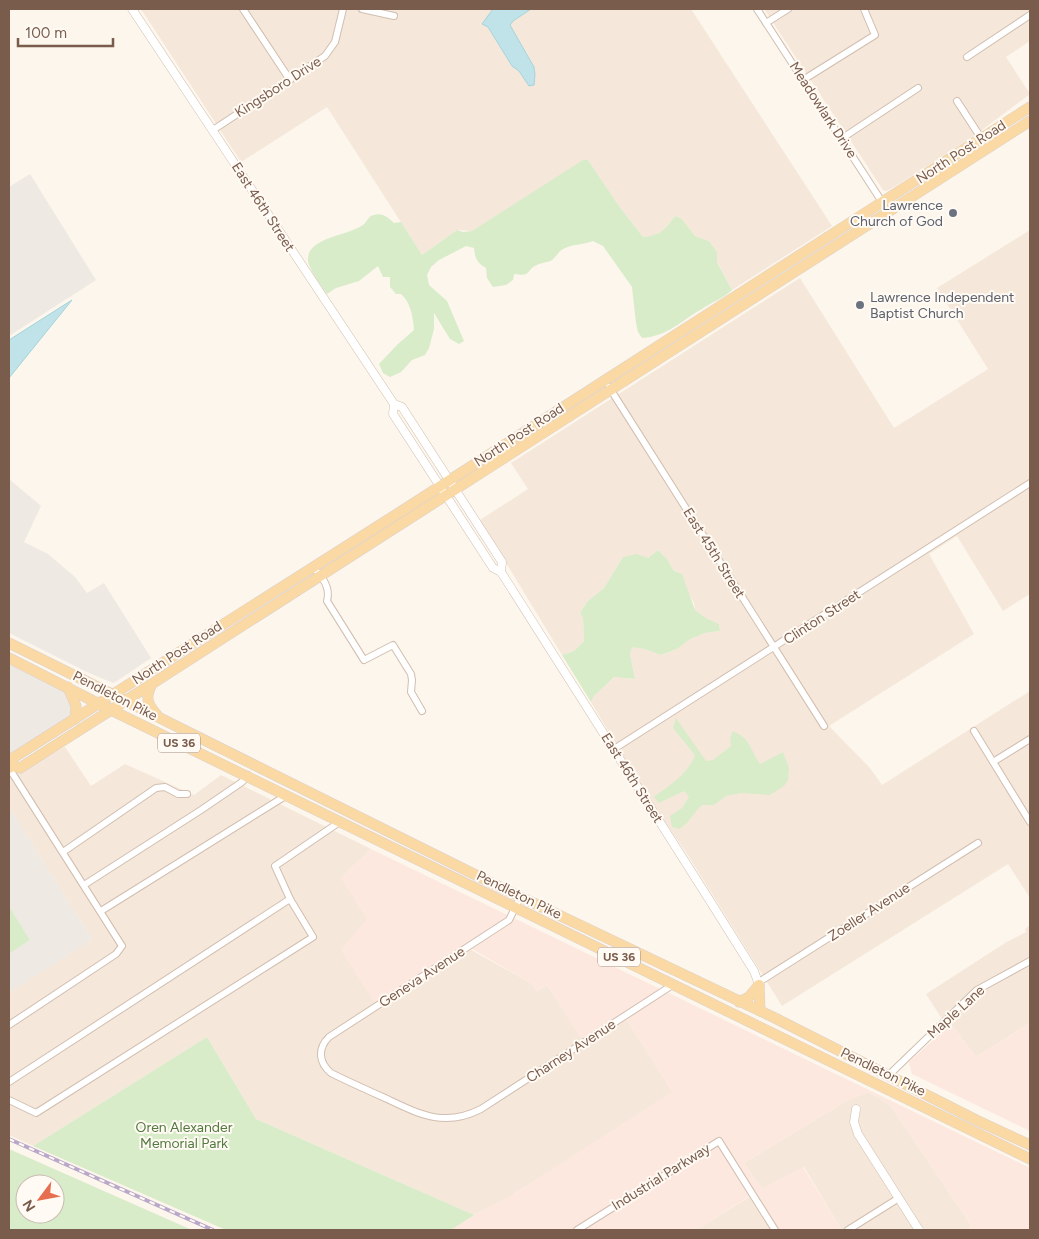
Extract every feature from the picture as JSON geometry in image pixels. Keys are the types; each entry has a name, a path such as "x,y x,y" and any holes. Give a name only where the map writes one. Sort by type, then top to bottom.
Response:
{"main road":[{"name":"North Post Road","path":"1030,107 13,758 10,767 20,768 1030,121"},
{"name":"Pendleton Pike","path":"9,643 1030,1145"},
{"name":"Pendleton Pike","path":"9,658 111,710 248,775 1030,1159"},
{"path":"152,684 147,693 147,698 152,710 159,718"},
{"path":"68,687 76,706 75,719"},
{"path":"739,1002 749,997 759,984"},
{"path":"759,984 760,1011"}],"street":[{"name":"East 46th Street","path":"132,9 394,404 393,414 493,568 502,572"},
{"path":"243,9 290,80"},
{"name":"Kingsboro Drive","path":"213,130 330,52 335,42 342,9"},
{"path":"362,9 394,16"},
{"name":"Meadowlark Drive","path":"757,9 888,212"},
{"path":"766,23 788,9"},
{"path":"803,80 875,35 864,9"},
{"path":"967,57 1030,15"},
{"path":"841,139 918,88"},
{"path":"957,100 981,138"},
{"name":"East 45th Street","path":"605,380 824,726"},
{"name":"East 46th Street","path":"394,404 402,406 502,562 502,572 714,907 759,984"},
{"name":"Clinton Street","path":"614,749 1030,483"},
{"path":"313,567 321,576 329,593 327,601 364,660 393,645 411,674 410,692 422,711"},
{"path":"974,731 1030,822"},
{"path":"994,762 1030,739"},
{"path":"9,1025 116,954 122,946 10,767"},
{"path":"84,885 201,810 242,782 248,775"},
{"path":"63,852 156,788 165,787 178,794 187,794"},
{"path":"101,911 287,795"},
{"path":"9,1100 36,1114 313,937 290,899 275,866 341,821"},
{"name":"Zoeller Avenue","path":"759,984 978,843"},
{"name":"Geneva Avenue","path":"321,1055 322,1046 329,1037 509,920 521,896"},
{"path":"9,1082 290,899"},
{"name":"Maple Lane","path":"890,1076 979,988 1030,961"},
{"name":"Charney Avenue","path":"321,1055 324,1067 331,1073 415,1113 441,1119 466,1115 481,1109 674,984"},
{"path":"856,1109 854,1122 858,1134 919,1230"},
{"name":"Industrial Parkway","path":"577,1230 719,1141 775,1230"},
{"path":"848,1230 899,1198"}],"shaded area":[{"path":"141,9 493,9 483,23 488,27 512,66 519,71 529,86 534,85 535,70 510,25 531,9 691,9 832,226 732,290 717,261 717,252 709,241 695,236 682,219 675,216 664,230 656,235 643,237 619,206 588,160 472,231 457,230 422,255 327,107 241,162"},
{"path":"764,9 1030,9 1030,41 1006,57 1030,94 970,139 894,187 887,191 883,190"},
{"path":"30,174 96,280 9,336 9,187"},
{"path":"1030,230 1030,594 1003,611 957,536 929,554 974,634 829,726 870,768 882,785 1030,691 1030,898 1008,864 782,1006 687,854 644,791 591,702 594,696 614,677 635,679 630,654 632,646 662,655 677,649 689,639 705,633 720,631 719,624 695,610 694,603 667,559 658,550 648,558 623,557 604,588 587,602 580,613 583,618 584,641 574,651 562,655 480,520 528,489 511,463 800,278 894,428 988,369 937,288"},
{"path":"9,479 41,506 24,542 48,554 75,577 87,593 104,583 151,658 117,681 113,683 89,673 9,633"},
{"path":"9,664 68,694 74,714 9,757"},
{"path":"65,747 91,786 125,764 194,795 221,775 371,849 341,878 531,983 537,991 547,985 586,1045 627,1020 673,1093 506,1199 474,1215 256,1119 207,1037 33,1146 9,1135 9,993 92,939 9,807 9,779 42,758"},
{"path":"9,807 92,939 11,992 9,989 9,954 30,940 9,906"},
{"path":"371,849 1030,1168 1030,1230 969,1230 971,1225 890,1105 868,1092 848,1100 744,1163 762,1189 803,1167 841,1229 839,1230 777,1230 753,1194 696,1230 451,1230 474,1215 506,1199 672,1092 627,1020 586,1046 547,985 537,991 531,983 472,949 379,1009 341,950 367,919 341,878"},
{"path":"1030,925 1030,1023 976,1057 951,1024 947,1027 926,994 1005,943 1026,932 1025,929"},
{"path":"1030,1023 1030,1131 912,1074 909,1062 951,1024 976,1057"},
{"path":"868,1092 890,1105 971,1225 969,1230 839,1230 841,1229 804,1167 762,1189 744,1163 848,1100"},
{"path":"754,1194 777,1230 696,1230"}],"green space":[{"path":"583,160 588,160 619,206 643,237 662,231 675,216 682,219 695,236 709,241 717,252 717,262 732,290 667,331 642,338 636,323 632,287 603,246 593,241 566,247 552,260 533,267 524,275 514,274 513,280 506,285 493,287 487,278 486,268 477,260 474,248 466,246 439,260 431,267 427,275 429,285 447,301 464,341 459,344 450,339 434,313 434,329 425,355 412,360 401,372 390,377 383,373 379,364 414,330 409,306 401,294 396,294 390,287 390,277 383,277 378,266 359,281 336,288 327,294 310,268 309,252 314,246 329,238 356,229 363,225 370,217 377,214 385,216 394,223 401,222 422,255 457,230 463,232 472,231"},
{"path":"658,550 667,559 674,571 682,574 695,610 719,624 720,631 705,633 690,639 677,649 661,655 645,649 632,647 630,654 635,679 614,677 594,696 591,702 562,655 574,651 584,641 583,618 580,613 587,602 604,588 623,557 636,554 648,558"},
{"path":"676,718 706,761 713,760 731,746 730,738 733,731 747,741 760,764 783,752 789,768 788,780 784,786 770,795 741,793 726,796 714,805 702,805 687,823 679,829 672,827 670,816 682,808 689,797 684,791 659,803 654,797 688,768 695,755 673,728"},
{"path":"9,906 30,940 9,954"},
{"name":"Oren Alexander Memorial Park","path":"207,1037 256,1119 474,1215 451,1230 226,1230 33,1146"},
{"path":"9,1149 192,1230 9,1230"}],"water":[{"path":"493,9 531,9 510,25 534,67 534,85 529,86 519,71 512,66 488,27 482,24"},
{"path":"72,300 9,378 9,340"}],"railway":[{"path":"9,1139 213,1230"}],"place":[{"name":"Lawrence Church of God","path":"953,213"},
{"name":"Lawrence Independent Baptist Church","path":"860,305"}]}
